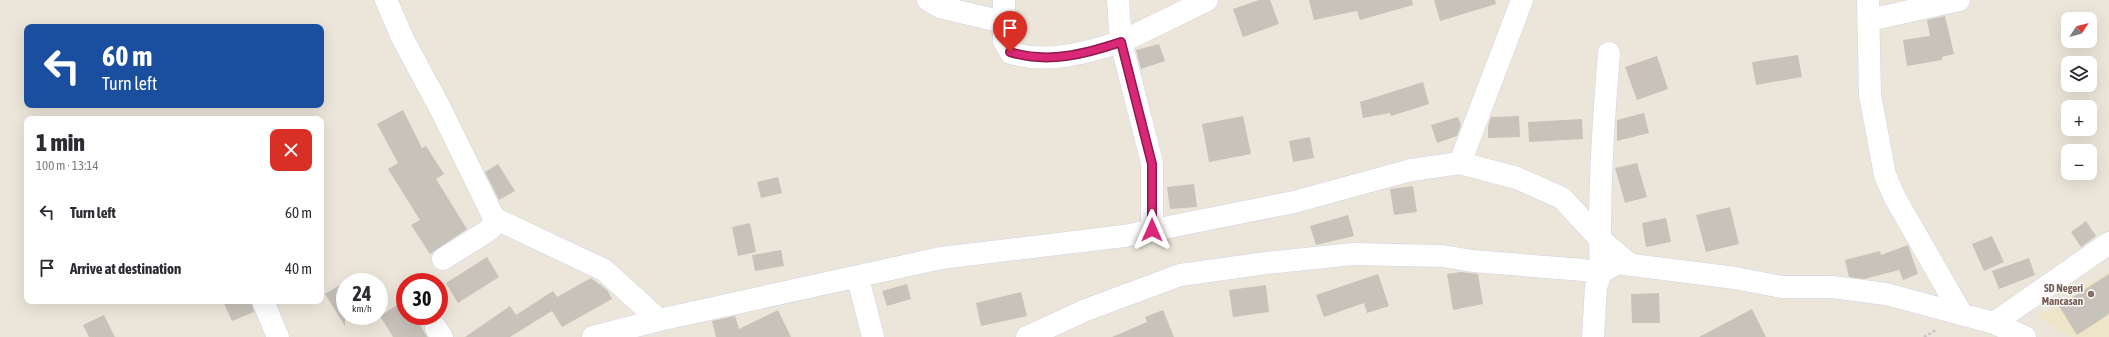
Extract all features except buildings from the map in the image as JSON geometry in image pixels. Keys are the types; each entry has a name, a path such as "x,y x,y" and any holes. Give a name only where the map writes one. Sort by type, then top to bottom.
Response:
{"street":[{"path":"386,0 403,39 440,108 494,218 604,270 659,320"},
{"path":"928,0 940,7 1003,22"},
{"path":"1004,0 1004,41 1010,52 1022,56 1052,58 1079,55 1121,42 1206,0"},
{"path":"1118,0 1121,42 1152,164 1152,230"},
{"path":"1460,163 1522,0"},
{"path":"1959,0 1868,10 1870,95 1885,175 1895,198 1961,313"},
{"path":"1593,337 1596,286 1601,273 1599,238 1602,139 1609,53"},
{"path":"593,337 659,320 858,278 941,258 1124,236 1294,202 1411,170 1460,163 1517,178 1562,198 1599,238 1628,263"},
{"path":"443,259 486,232 492,227 494,218"},
{"path":"1994,323 2109,243"},
{"path":"1027,337 1086,310 1180,275 1266,263 1353,254 1442,256 1473,261 1583,270 1601,273 1617,263 1628,263 1735,278 1782,287 1832,287 1886,294 1961,313 1994,323 2025,337"},
{"path":"858,278 873,337"},
{"path":"264,304 278,337"}],"shaded area":[{"name":"SD Negeri Mancasan","path":"2109,271 2109,337 2072,337 2038,317"}],"place":[{"name":"SD Negeri Mancasan","path":"2091,294"}],"route":[{"path":"1010,52 1022,56 1052,58 1079,55 1121,42 1152,164 1152,230"}]}
